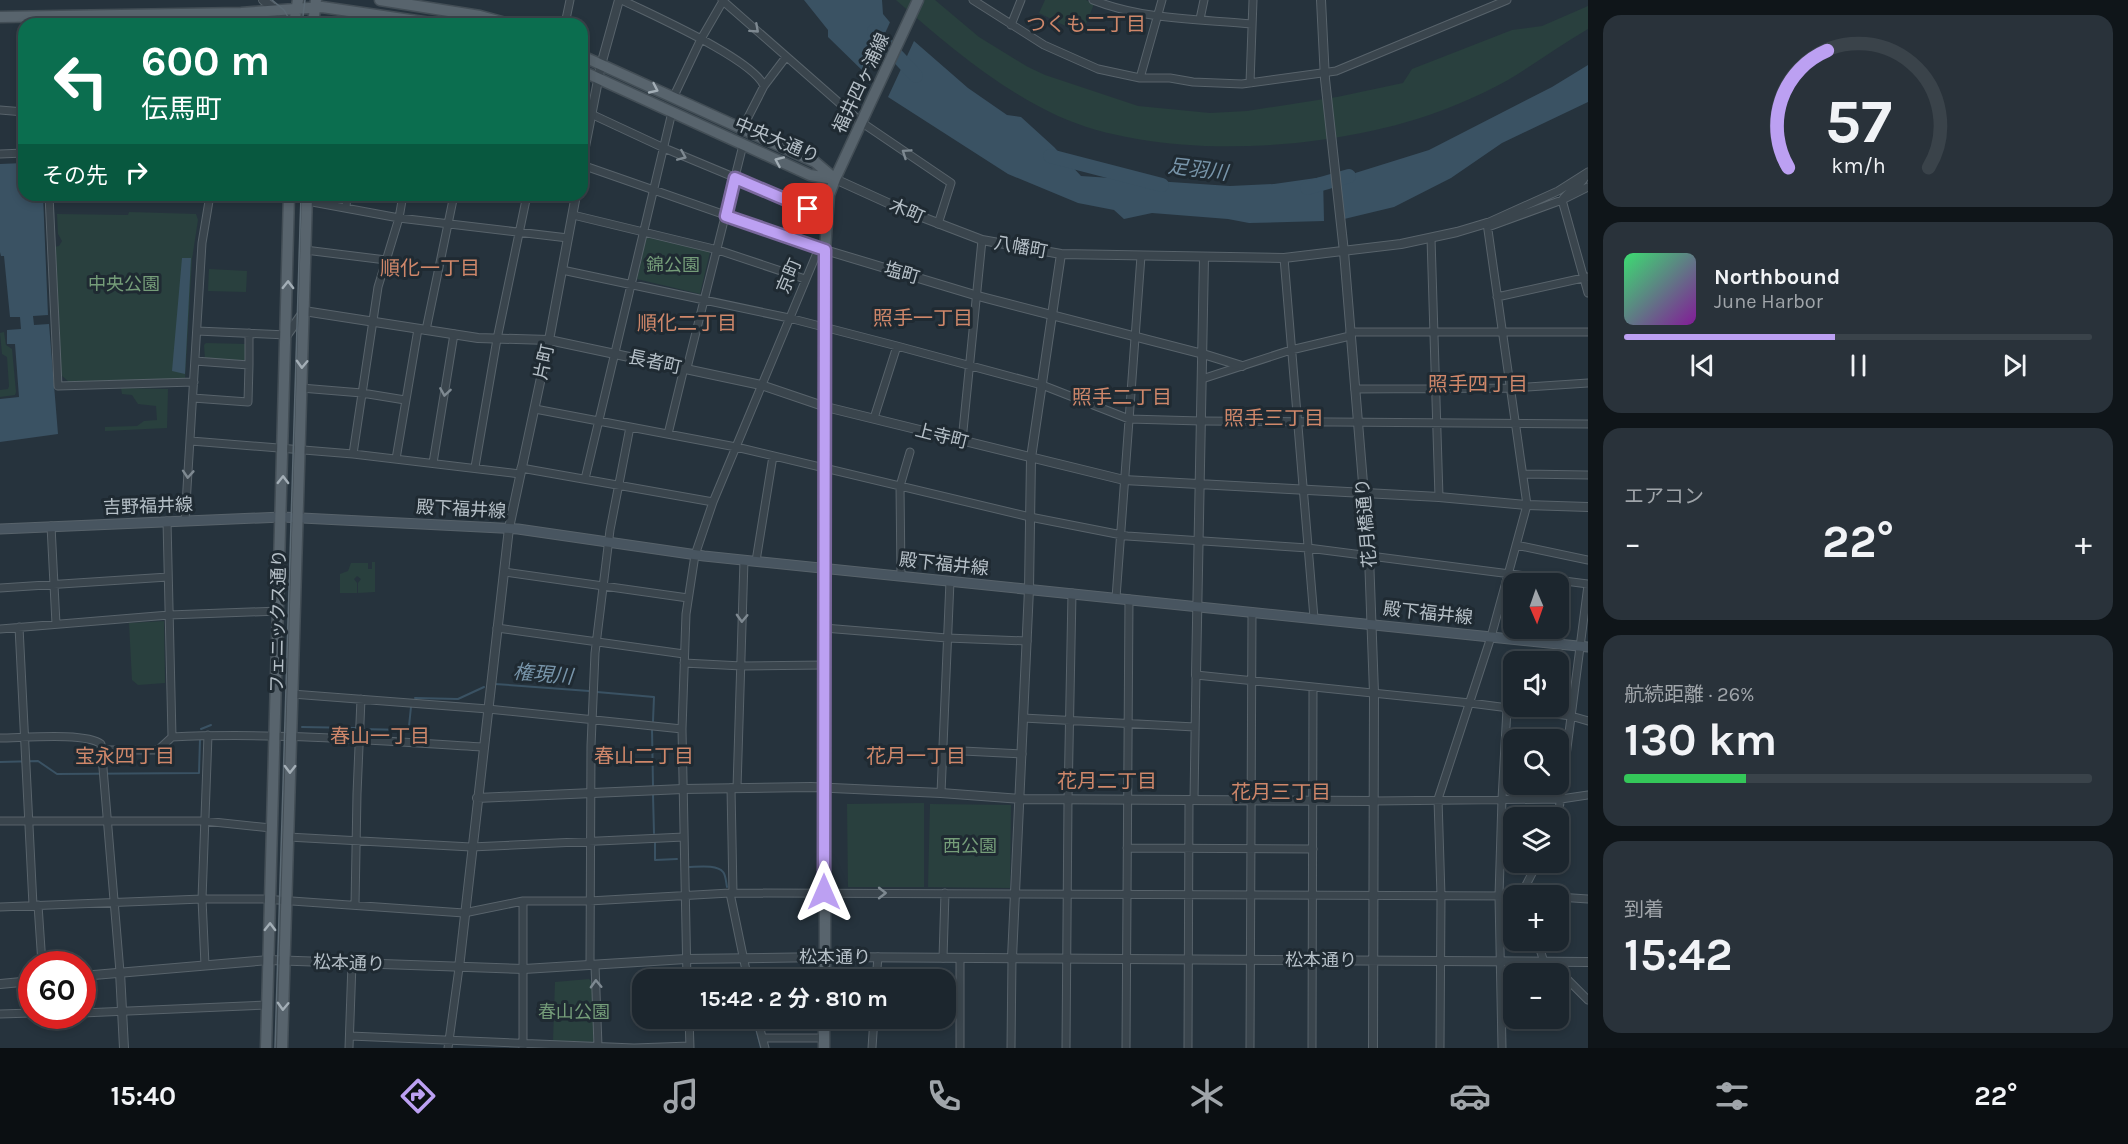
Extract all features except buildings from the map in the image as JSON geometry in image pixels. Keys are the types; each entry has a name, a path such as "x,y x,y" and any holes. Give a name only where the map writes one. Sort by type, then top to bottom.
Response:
{"main road":[{"path":"382,0 435,4 487,18"},
{"name":"福井四ヶ浦線","path":"835,179 918,0"},
{"path":"218,18 241,17 297,5 316,4 382,18"},
{"path":"277,11 283,18"},
{"path":"0,17 18,18"},
{"name":"中央大通り","path":"588,59 814,161 835,179"},
{"name":"中央大通り","path":"588,74 810,175 835,179"},
{"name":"京町","path":"822,249 829,195 835,179"},
{"name":"フェニックス通り","path":"266,1048 289,201"},
{"name":"フェニックス通り","path":"282,1048 307,201"},
{"path":"822,249 826,407 824,468 825,969"},
{"name":"吉野福井線","path":"0,529 297,517"},
{"name":"殿下福井線","path":"297,517 508,528 695,555 1585,647"}],"street":[{"path":"263,0 277,11"},
{"path":"566,18 570,0"},
{"path":"588,130 601,65 620,0 701,39 749,68 764,86"},
{"path":"973,0 1044,45 1098,69 1140,78 1170,78 1193,82 1250,82 1325,76 1496,2 1507,0"},
{"path":"1011,25 1021,0"},
{"path":"1093,0 1122,9 1158,15 1252,24"},
{"path":"1140,78 1162,0"},
{"path":"1200,19 1204,0"},
{"path":"1250,82 1253,0"},
{"name":"花月橋通り","path":"1321,0 1325,76 1343,248 1369,556 1374,693 1373,1048"},
{"path":"673,98 701,39 723,1 786,57 862,119 951,183 938,224"},
{"path":"742,129 764,86 786,57"},
{"path":"0,110 18,112"},
{"path":"585,479 672,112"},
{"path":"591,114 664,148 827,216"},
{"path":"668,434 705,300 743,145"},
{"path":"0,154 18,153"},
{"path":"588,165 822,249"},
{"path":"1562,200 1567,193 1583,183 1588,172"},
{"path":"1487,225 1558,191 1588,172"},
{"name":"木町","path":"835,179 938,224 982,240"},
{"path":"1487,225 1562,200 1588,187"},
{"path":"1562,200 1586,278 1588,293"},
{"path":"50,201 58,386 194,382"},
{"path":"184,520 191,441 202,243 209,201"},
{"path":"319,201 399,218 568,238"},
{"path":"346,208 347,201"},
{"path":"353,454 378,287 402,201"},
{"path":"396,459 405,400 453,201"},
{"path":"475,467 497,339 526,201"},
{"name":"片町","path":"459,968 471,847 505,572 508,528 549,340 575,201"},
{"path":"573,214 717,250 805,279"},
{"path":"535,408 736,447 1030,517 1120,534 1308,548 1508,573 1527,505 1487,225"},
{"name":"八幡町","path":"982,240 1060,254 1284,258 1431,237 1487,225"},
{"path":"1431,237 1439,497"},
{"path":"962,441 982,240"},
{"path":"305,249 386,260"},
{"name":"京町","path":"686,969 682,729 686,614 695,555 713,502 761,385 805,279 822,249"},
{"name":"塩町","path":"822,249 978,296 1242,366"},
{"path":"1011,1048 1012,958 1029,589 1031,458 1060,254"},
{"path":"1116,598 1141,256"},
{"path":"1188,1048 1188,894 1195,727 1204,258"},
{"path":"1284,258 1314,618"},
{"path":"562,270 825,327 1041,385 1129,419 1588,424"},
{"path":"1497,297 1586,278"},
{"path":"197,332 287,335 304,311"},
{"name":"長者町","path":"304,311 454,334 497,339 549,340 761,385"},
{"path":"1202,379 1350,334 1434,331 1588,332"},
{"path":"193,398 248,402 249,333"},
{"path":"433,463 454,334"},
{"path":"874,418 897,346"},
{"path":"195,361 249,365"},
{"path":"1355,389 1512,388 1588,383"},
{"name":"上寺町","path":"761,385 826,407 1124,480 1588,507"},
{"path":"301,388 362,393 405,400"},
{"path":"598,1046 589,901 592,720 596,641 608,542 630,427"},
{"path":"191,441 521,471 585,479 713,502"},
{"path":"901,576 900,486 910,452"},
{"path":"756,561 773,456"},
{"path":"1523,474 1588,475"},
{"path":"167,521 172,737"},
{"path":"51,526 56,624"},
{"path":"1516,545 1588,560"},
{"path":"744,560 742,666 734,788 732,893 745,969"},
{"path":"505,572 688,598"},
{"path":"0,588 168,577"},
{"path":"941,793 950,581"},
{"path":"1560,807 1571,716 1585,647 1588,584 1569,581"},
{"path":"1440,1048 1441,896 1438,799 1491,637 1503,592"},
{"path":"1066,1048 1072,593"},
{"path":"1126,1048 1129,599"},
{"path":"0,629 169,615 279,611"},
{"path":"1250,1048 1252,612"},
{"path":"19,627 29,821 40,951"},
{"path":"497,628 684,654"},
{"path":"824,628 947,638 1027,641"},
{"path":"684,663 742,666 824,665"},
{"path":"1196,675 1503,707"},
{"path":"1312,1048 1313,687"},
{"path":"292,694 488,709 682,729"},
{"path":"355,905 359,732 362,699"},
{"path":"1571,716 1588,721"},
{"path":"1502,1048 1499,896 1507,717"},
{"path":"1023,718 1195,727"},
{"path":"103,750 158,750 172,737 208,735 291,737 359,732 483,747"},
{"path":"205,965 202,899 208,735"},
{"path":"0,738 95,739 101,744 105,768 124,1048"},
{"path":"943,750 1022,754"},
{"path":"477,798 734,788 824,788 941,793 1020,800 1127,801 1502,800 1561,799 1588,795"},
{"path":"0,821 204,821 272,828"},
{"path":"288,837 471,847 684,837"},
{"path":"1127,848 1313,849"},
{"path":"0,907 202,899 270,900 464,913 523,902 589,901 732,893 1503,896"},
{"path":"943,958 945,893"},
{"path":"1569,898 1588,899"},
{"path":"523,902 523,1045"},
{"path":"1540,951 1544,962"},
{"name":"松本通り","path":"96,975 269,960 524,969 686,959 825,957 1588,962"},
{"path":"877,969 878,957"},
{"path":"960,958 960,1048"},
{"path":"1557,962 1564,976 1588,1000"},
{"path":"349,1048 352,963"},
{"path":"448,1044 459,968"},
{"path":"0,984 18,982"},
{"path":"96,1013 268,1005"},
{"path":"0,1014 18,1013"},
{"path":"350,1036 448,1044 690,1047 689,1029"},
{"path":"759,1029 765,1048"},
{"path":"872,1048 873,1029"},
{"path":"763,1038 824,1043"}],"green space":[{"path":"896,0 935,0 979,37 1045,75 1138,106 1210,113 1247,111 1337,97 1403,83 1412,69 1512,30 1542,26 1588,6 1588,29 1496,87 1415,120 1366,132 1313,141 1259,146 1204,146 1151,141 1102,131 1058,116 994,79"},
{"path":"1045,0 1086,0 1094,4 1082,34 1039,13"},
{"name":"中央公園","path":"129,212 196,214 198,220 192,259 185,379 69,382 60,374 54,247 59,246 62,241 58,234 57,214 128,215"},
{"name":"錦公園","path":"646,237 710,252 700,294 637,279"},
{"path":"209,269 247,271 246,292 208,291"},
{"path":"4,332 6,345 12,349 16,392 15,395 0,397 0,390 8,389 9,386 7,357 2,354 0,333"},
{"path":"206,343 246,344 246,363 205,359 204,345"},
{"path":"121,388 168,389 167,428 105,431 105,427 137,426 144,421 157,420 156,406 138,404 132,395 122,394"},
{"path":"372,562 375,562 375,592 358,593 358,583 361,579 357,576 354,579 357,583 357,593 340,593 340,574 348,571 351,563 368,563 368,569 372,569"},
{"path":"164,621 165,683 138,685 132,680 129,623"},
{"path":"924,803 924,887 848,887 847,804"},
{"name":"西公園","path":"930,804 1011,805 1010,888 928,887"},
{"name":"春山公園","path":"589,979 593,983 594,1042 553,1041 555,982"}],"water":[{"path":"804,0 882,0 883,14 893,26 870,78 828,37 828,30"},
{"path":"914,41 968,88 1007,115 1021,117 1081,176 1230,186 1274,184 1323,177 1324,221 1249,223 1228,219 1152,213 1124,219 1114,210 1078,203 1008,174 888,97"},
{"path":"1588,65 1588,102 1502,143 1451,178 1394,207 1340,220 1336,179 1429,150 1552,87"},
{"path":"18,163 18,201 43,201 48,315 33,316 34,325 49,324 58,434 0,442 0,399 19,397 15,344 7,344 7,330 21,329 20,317 10,317 4,256 1,256 0,252 0,164"},
{"path":"182,258 191,258 185,374 172,371"}],"pier":[{"path":"891,20 896,27 872,80 869,81 865,78"}],"waterway":[{"name":"足羽川","path":"874,31 916,76"},
{"name":"足羽川","path":"1050,156 1162,185"},
{"name":"足羽川","path":"1307,188 1349,176"},
{"name":"権現川","path":"495,684 589,691"},
{"name":"権現川","path":"415,698 458,699 484,687"},
{"name":"権現川","path":"597,692 654,697 653,721"},
{"path":"362,729 405,730 409,726 411,707"},
{"path":"201,729 211,725"},
{"path":"302,727 357,728"},
{"name":"権現川","path":"652,729 653,785"},
{"path":"0,762 38,761 57,774 199,773 200,739"},
{"name":"権現川","path":"653,795 654,833"},
{"name":"権現川","path":"655,842 655,860 677,859"},
{"name":"権現川","path":"688,859 688,867 707,866 720,869 725,875 727,887"},
{"name":"権現川","path":"756,1029 761,1048"}],"tram line":[{"path":"272,0 284,10 289,18"},
{"path":"303,18 305,0"},
{"path":"275,1048 301,201"}],"district":[{"name":"つくも二丁目","path":"1086,24"},
{"name":"順化一丁目","path":"430,268"},
{"name":"照手一丁目","path":"923,318"},
{"name":"順化二丁目","path":"687,323"},
{"name":"照手四丁目","path":"1478,384"},
{"name":"照手二丁目","path":"1122,397"},
{"name":"照手三丁目","path":"1274,418"},
{"name":"春山一丁目","path":"380,736"},
{"name":"宝永四丁目","path":"125,756"},
{"name":"春山二丁目","path":"644,756"},
{"name":"花月一丁目","path":"916,756"},
{"name":"花月二丁目","path":"1107,781"},
{"name":"花月三丁目","path":"1281,792"}],"route":[{"path":"808,209 735,178 726,216 825,250 824,892"}]}
